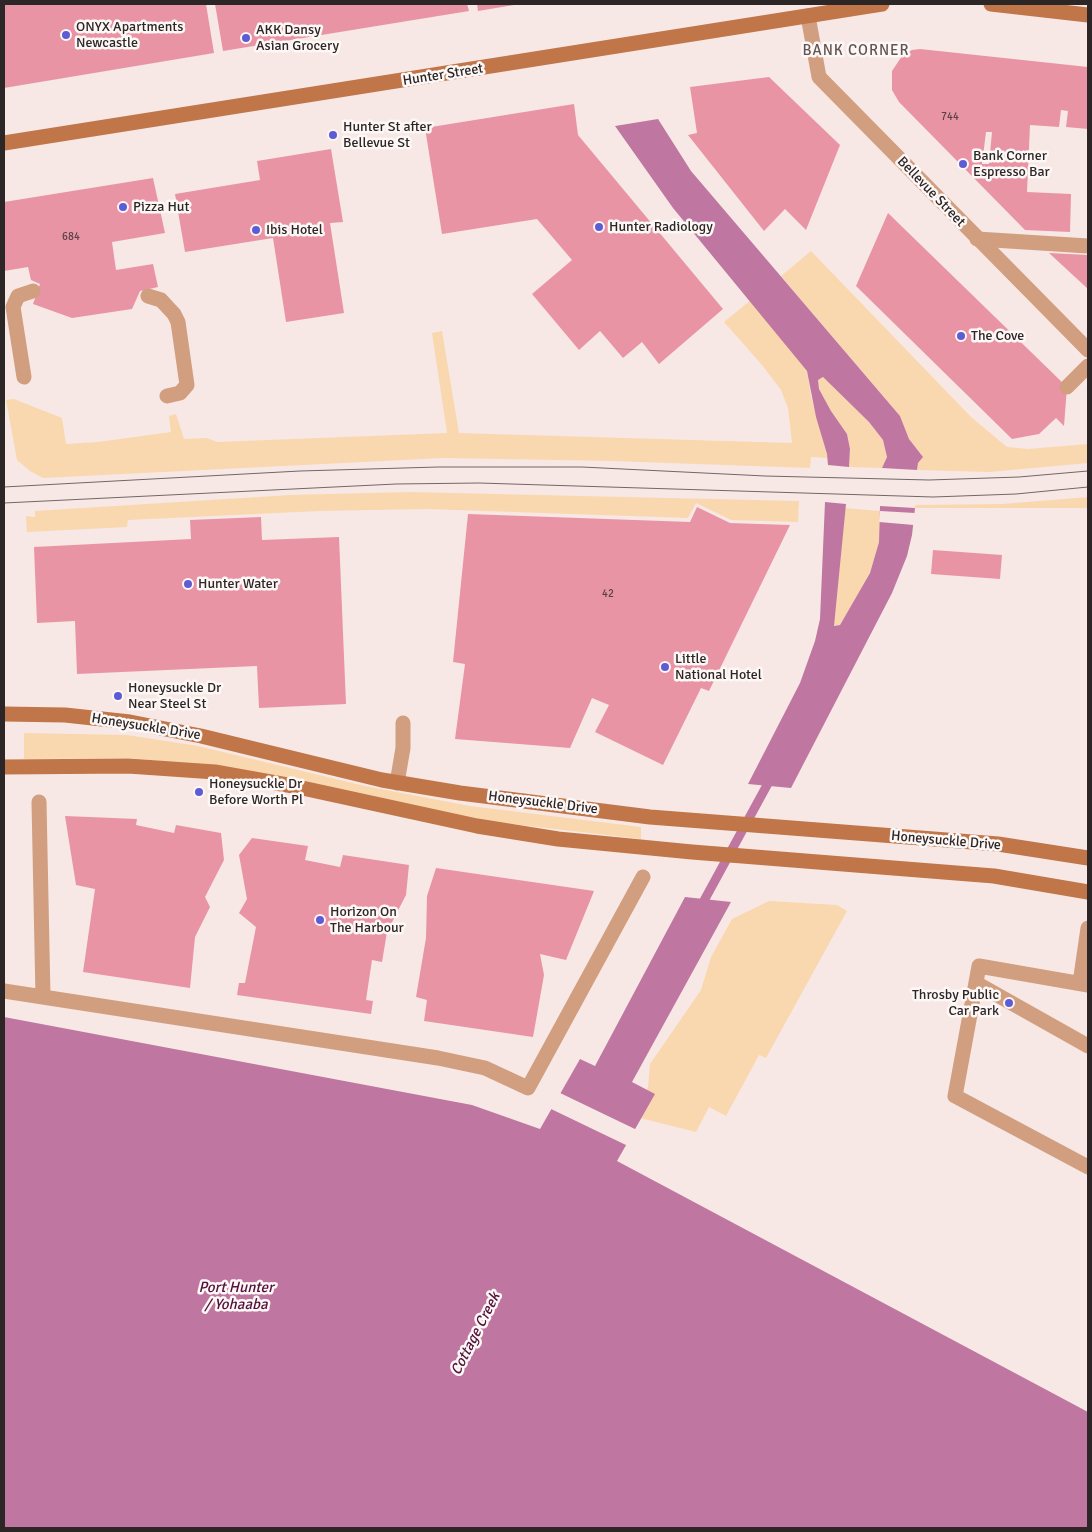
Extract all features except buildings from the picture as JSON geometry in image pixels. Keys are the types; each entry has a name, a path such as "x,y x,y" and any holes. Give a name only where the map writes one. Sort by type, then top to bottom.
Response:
{"main road":[{"name":"Hunter Street","path":"4,143 882,4"},
{"path":"991,4 1088,15"},
{"name":"Honeysuckle Drive","path":"4,714 65,715 130,722 201,736 302,762 460,793 708,822 998,844 1088,858"},
{"path":"4,767 128,766 215,772 293,786 477,826 558,839 692,852 994,876 1088,892"}],"street":[{"name":"Bellevue Street","path":"808,16 819,77 1088,350"},
{"path":"977,239 1088,246"},
{"path":"24,377 14,307 18,296 33,291"},
{"path":"148,296 155,297 168,306 178,322 187,384 180,393 167,396"},
{"path":"1067,387 1088,366"},
{"path":"397,782 403,748 403,723"},
{"path":"39,802 43,997"},
{"path":"4,991 438,1058 486,1068 528,1088 643,877"},
{"path":"1088,928 1084,984 979,966 955,1096 1088,1168"},
{"path":"976,984 1088,1046"}],"shaded area":[{"path":"811,251 971,417 1007,447 1028,449 1088,444 1088,463 990,472 917,470 922,456 909,439 900,416 781,276"},
{"path":"751,300 807,371 811,396 828,458 811,457 810,468 612,461 443,458 43,478 30,471 17,460 6,400 14,399 62,418 66,444 98,442 171,432 169,416 176,414 184,439 207,438 217,442 447,433 432,333 442,331 459,433 792,443 788,408 781,390 724,322"},
{"path":"823,377 869,422 883,440 887,457 882,468 849,467 850,449 847,434 819,389 818,380"},
{"path":"409,492 799,501 798,522 731,520 696,503 688,518 427,509 319,511 128,520 127,527 27,532 26,516 35,517 35,511 290,495"},
{"path":"1088,497 1088,508 915,508 915,505 1002,504"},
{"path":"844,508 880,511 879,542 870,573 840,625 833,626"},
{"path":"24,733 127,735 198,746 365,786 470,806 641,827 641,839 469,819 196,764 128,758 24,759"},
{"path":"769,901 837,905 847,911 766,1058 759,1055 726,1116 709,1107 696,1132 636,1117 648,1087 650,1064 701,990 711,957 732,919"}],"water":[{"path":"658,119 691,171 900,416 909,439 923,457 918,463 917,470 882,468 887,457 883,440 869,422 823,377 818,380 819,389 847,434 850,449 849,467 828,465 807,371 673,208 615,126"},
{"path":"825,502 846,504 834,626 840,625 870,573 879,542 880,506 915,508 907,556 892,593 791,788 748,784 800,683 815,641 820,619"},
{"name":"Port Hunter / Yohaaba","path":"685,897 731,902 632,1082 655,1094 617,1161 1088,1412 1088,1528 4,1528 4,1017 472,1105 540,1129 580,1059 595,1066"}],"pier":[{"path":"880,511 915,513 914,525 879,522"},
{"path":"558,1092 637,1130 628,1146 549,1108"}],"waterway":[{"path":"700,908 772,776"}],"tram line":[{"path":"4,487 300,471 438,467 582,467 765,476 929,480 1019,477 1088,471"},
{"path":"4,503 396,484 479,483 933,497 1016,494 1088,487"}],"place":[{"name":"ONYX Apartments Newcastle","path":"66,35"},
{"name":"AKK Dansy Asian Grocery","path":"246,38"},
{"name":"Hunter St after Bellevue St","path":"333,135"},
{"name":"Bank Corner Espresso Bar","path":"963,164"},
{"name":"Pizza Hut","path":"123,207"},
{"name":"Hunter Radiology","path":"599,227"},
{"name":"Ibis Hotel","path":"256,230"},
{"name":"The Cove","path":"961,336"},
{"name":"Hunter Water","path":"188,584"},
{"name":"Little National Hotel","path":"665,667"},
{"name":"Honeysuckle Dr Near Steel St","path":"118,696"},
{"name":"Honeysuckle Dr Before Worth Pl","path":"199,792"},
{"name":"Horizon On The Harbour","path":"320,920"},
{"name":"Throsby Public Car Park","path":"1009,1003"}],"district":[{"name":"BANK CORNER","path":"856,51"}],"water label":[{"name":"Cottage Creek","path":"476,1334"}]}
